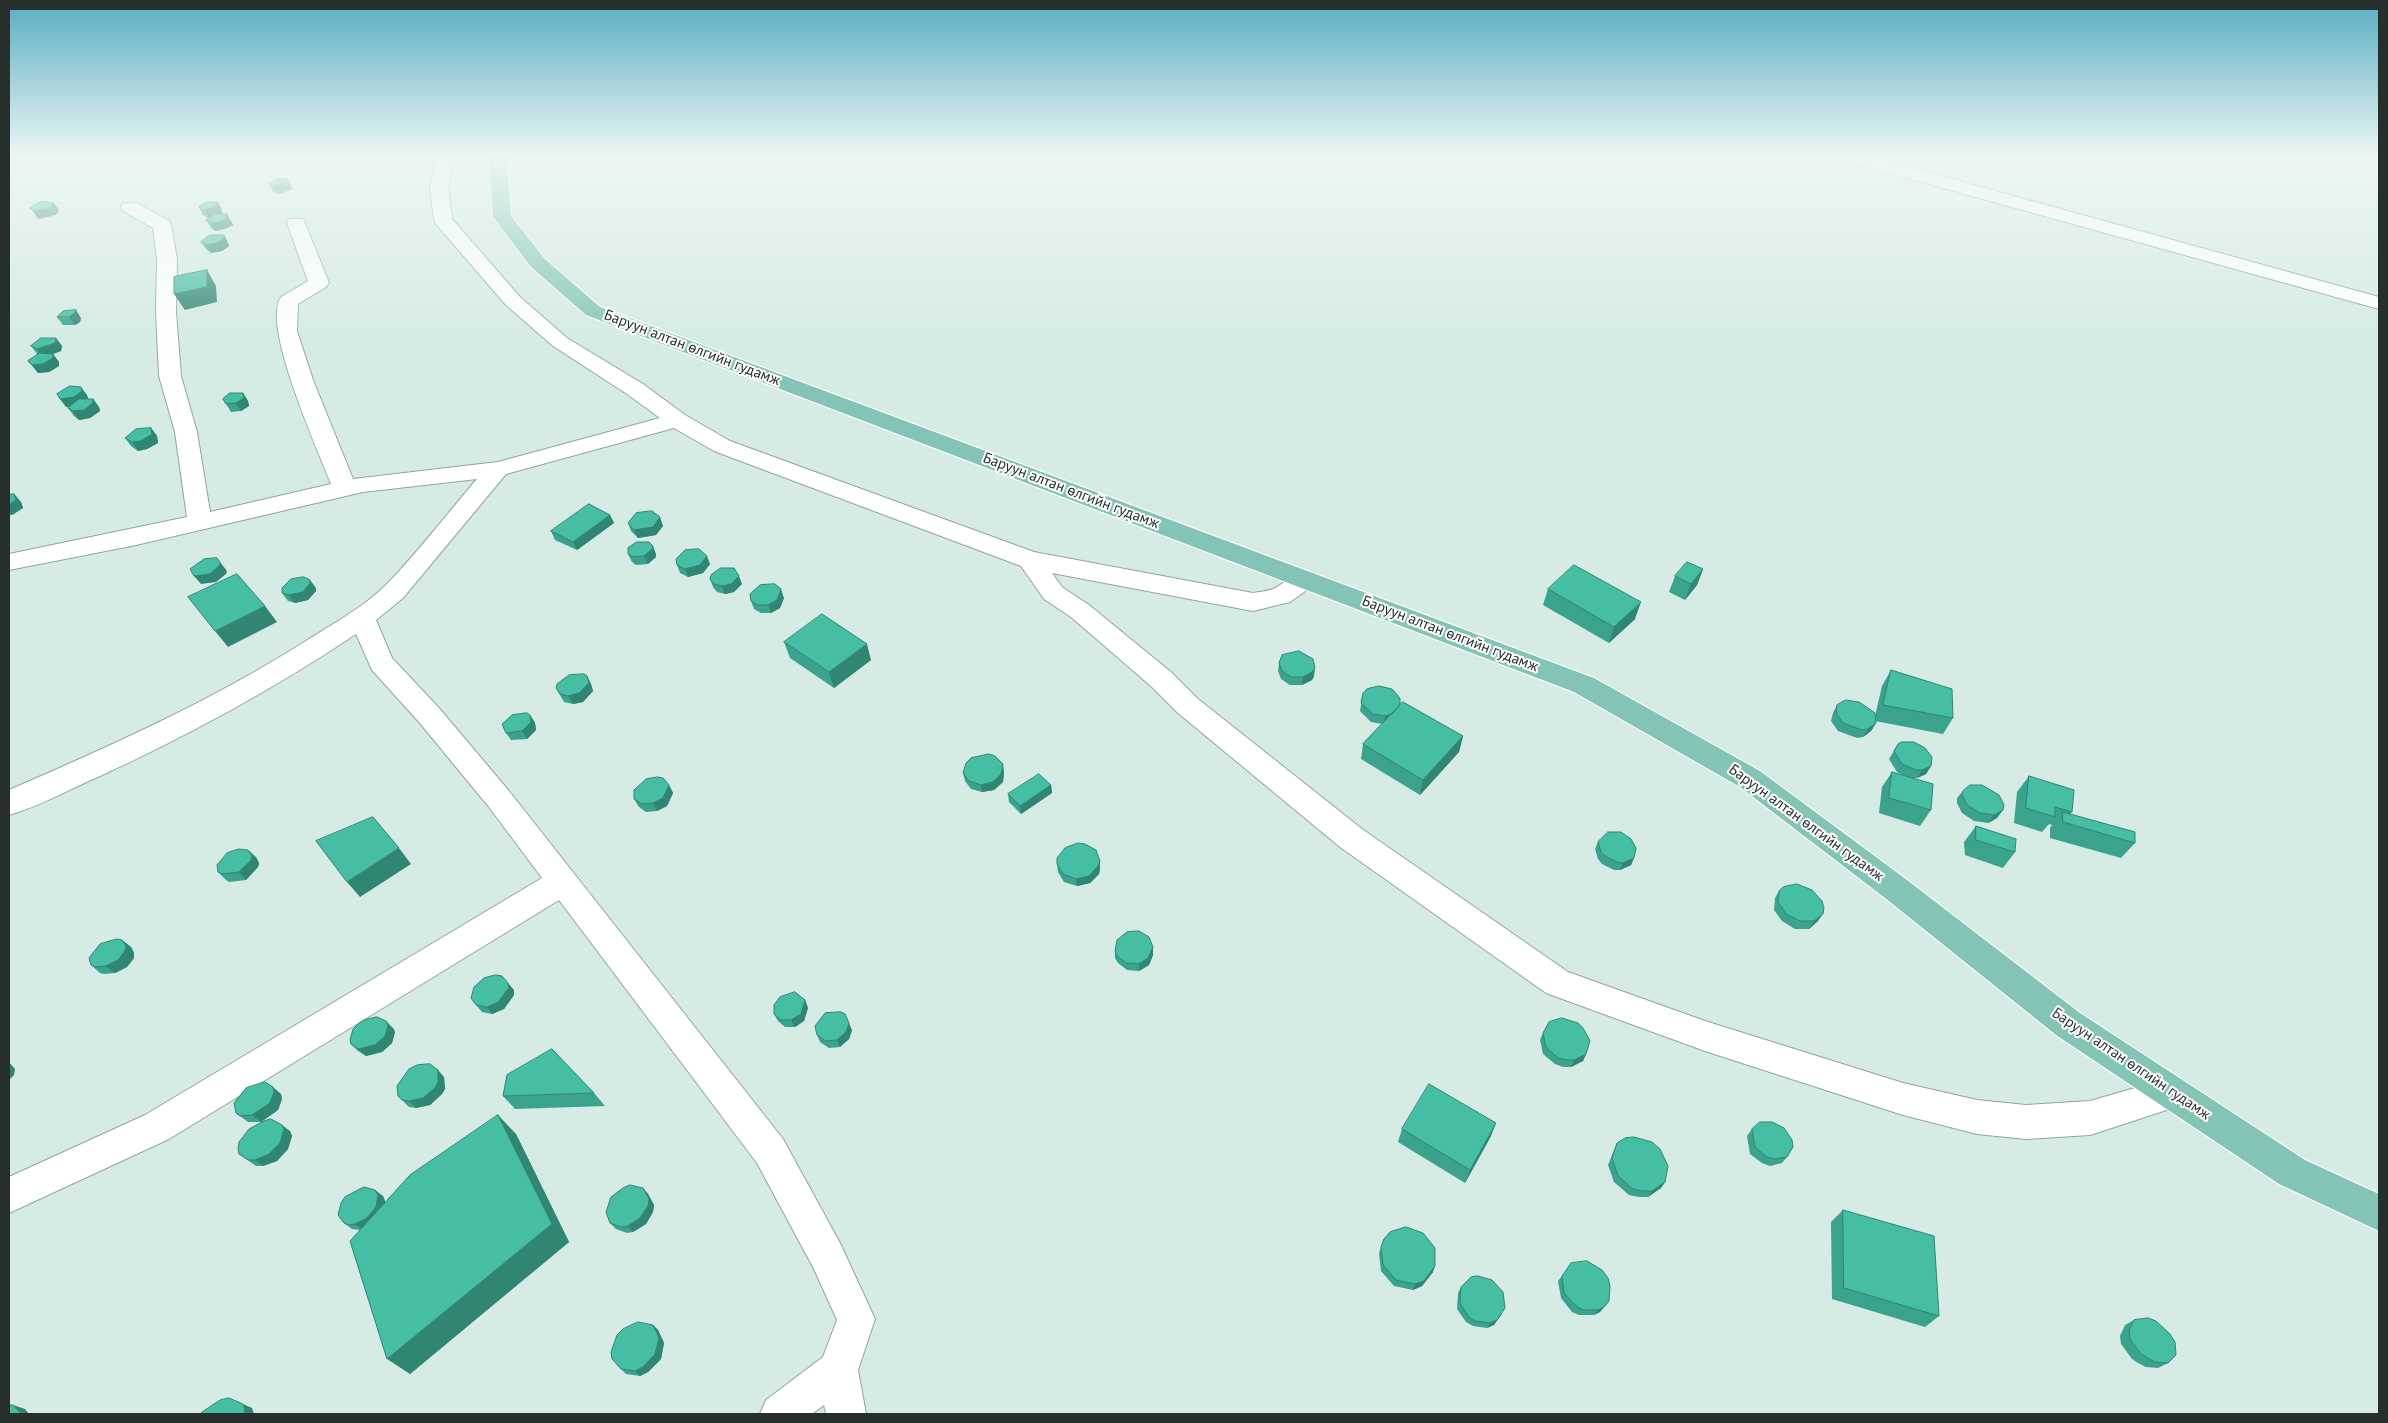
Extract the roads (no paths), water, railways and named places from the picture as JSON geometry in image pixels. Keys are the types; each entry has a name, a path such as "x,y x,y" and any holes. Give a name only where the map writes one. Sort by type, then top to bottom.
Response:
{"main road":[{"name":"Баруун алтан өлгийн гудамж","path":"505,221 538,263 593,311 1584,685 1750,779 1896,889 2068,1024 2292,1172 2379,1214"}],"street":[{"path":"156,221 162,225 167,259 166,312 170,376 186,432 200,522"},
{"path":"444,221 459,241 513,301 560,342 636,389 677,420 722,446 1030,560 1253,602 1281,596 1305,580"},
{"path":"2085,221 2379,303"},
{"path":"296,223 319,283 288,302 287,331 302,380 344,489"},
{"path":"9,562 200,522 364,484 498,469 677,420"},
{"path":"9,803 96,766 206,712 294,662 362,617 394,592 498,469"},
{"path":"1030,560 1053,593 1080,612 1162,680 1188,706 1344,832 1557,983 1705,1036 1904,1099 1977,1117 2026,1122 2090,1118 2173,1093"},
{"path":"362,617 381,663 429,715 499,799 770,1151 827,1256 856,1319 838,1370 846,1414"},
{"path":"9,1194 157,1127 564,881"},
{"path":"780,1414 838,1370"}]}
